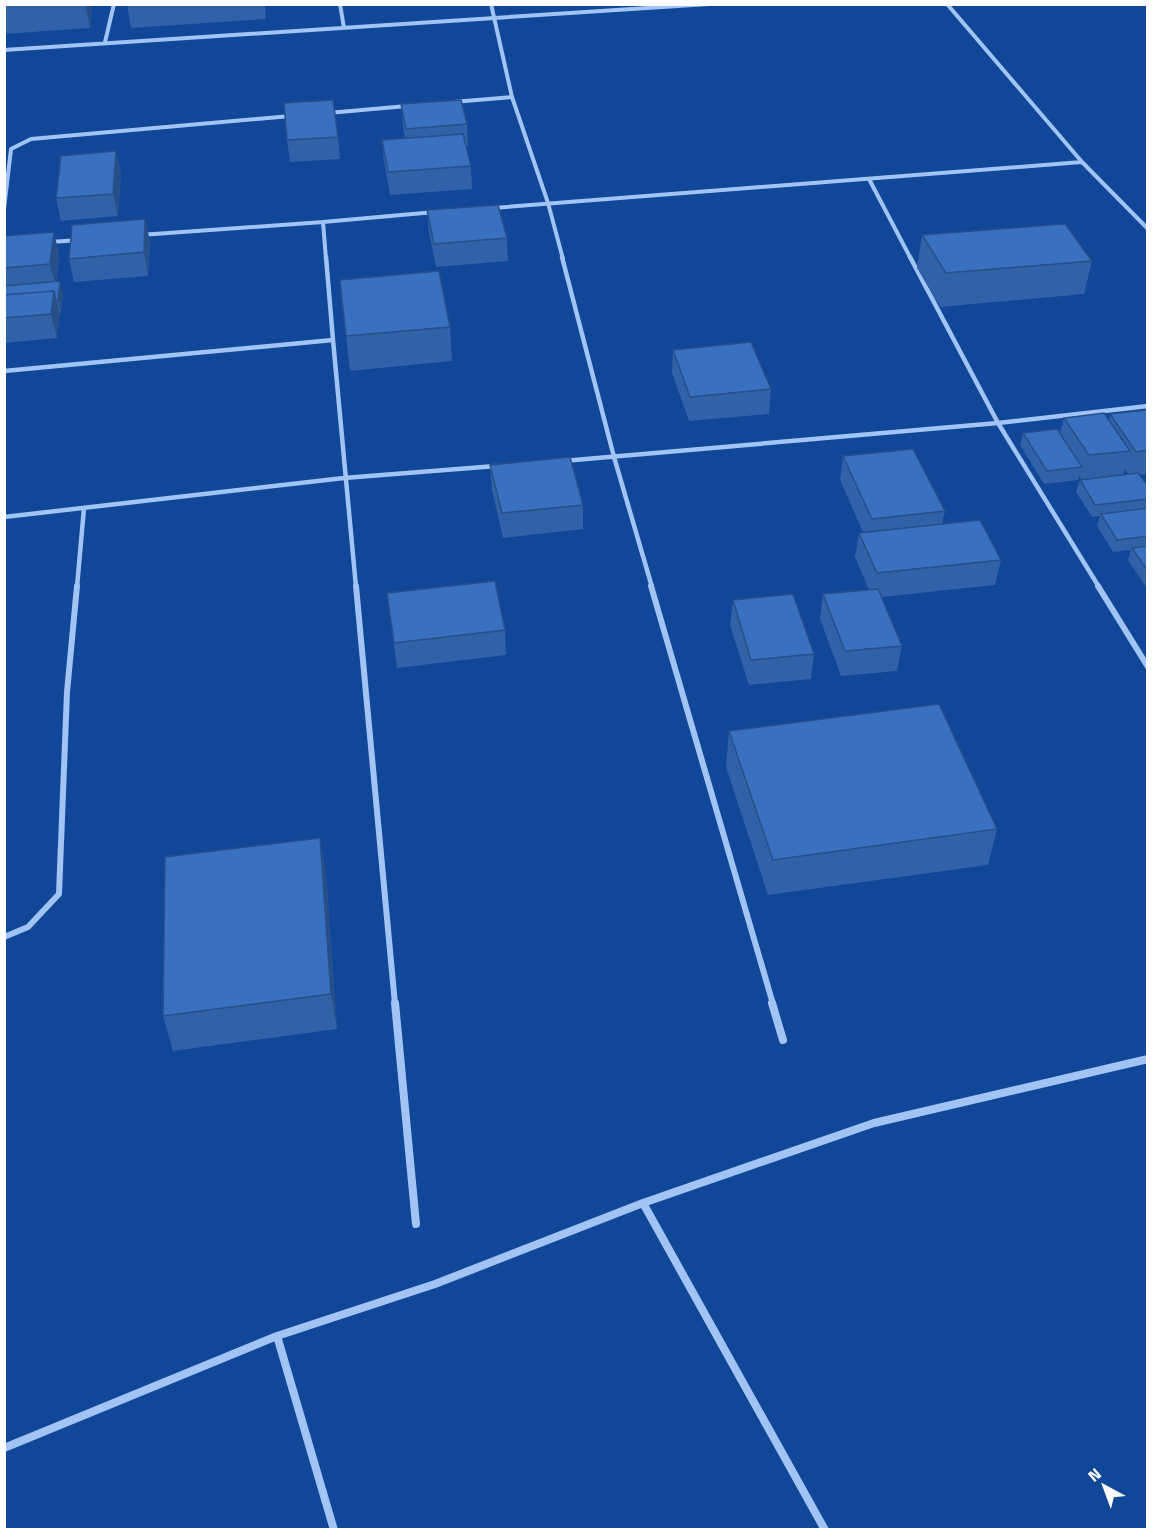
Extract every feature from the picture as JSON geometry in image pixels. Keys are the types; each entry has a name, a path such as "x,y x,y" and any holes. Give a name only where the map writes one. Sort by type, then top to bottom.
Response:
{"street":[{"path":"105,42 114,4"},
{"path":"340,4 344,28"},
{"path":"491,4 512,97 548,203 614,457 783,1041"},
{"path":"4,50 709,4"},
{"path":"948,4 1082,162 1148,229"},
{"path":"442,103 512,97"},
{"path":"325,113 418,105"},
{"path":"4,208 11,148 24,141 301,115"},
{"path":"489,208 1082,162"},
{"path":"869,179 998,423 1148,667"},
{"path":"134,236 441,212"},
{"path":"323,222 344,478 416,1224"},
{"path":"40,242 87,239"},
{"path":"4,371 333,340"},
{"path":"555,462 998,423 1148,406"},
{"path":"4,517 344,478 508,465"},
{"path":"4,937 12,936 39,918 59,894 67,692 84,508"},
{"path":"4,1448 277,1336 435,1284 643,1203 874,1123 1148,1059"},
{"path":"643,1203 825,1530"},
{"path":"277,1336 334,1530"}],"building":[{"path":"333,100 338,137 287,140 284,103"},
{"path":"461,100 467,124 406,129 401,104"},
{"path":"463,134 471,166 388,172 382,140"},
{"path":"116,151 113,194 56,198 61,156"},
{"path":"498,205 507,238 434,244 427,210"},
{"path":"145,219 144,252 69,259 72,225"},
{"path":"1065,224 1092,261 946,273 922,235"},
{"path":"54,232 50,264 4,268 4,236"},
{"path":"439,271 450,327 346,336 340,280"},
{"path":"60,281 58,301 56,301 54,291 4,295 4,286"},
{"path":"54,291 51,314 4,318 4,295"},
{"path":"751,342 771,389 690,397 673,350"},
{"path":"1148,410 1148,450 1136,452 1110,414"},
{"path":"1104,413 1130,451 1089,455 1064,418"},
{"path":"1057,429 1082,467 1047,471 1023,433"},
{"path":"913,449 945,511 872,519 843,456"},
{"path":"570,457 583,505 502,513 490,465"},
{"path":"1138,473 1148,486 1148,499 1095,505 1080,480"},
{"path":"1148,508 1148,536 1117,540 1101,514"},
{"path":"980,520 1001,560 877,573 859,533"},
{"path":"1148,546 1148,571 1132,548"},
{"path":"495,581 505,630 394,643 387,593"},
{"path":"878,589 902,646 845,651 823,594"},
{"path":"793,594 814,654 751,660 733,600"},
{"path":"939,704 997,829 773,860 729,731"},
{"path":"320,838 331,994 163,1016 165,857"}]}
